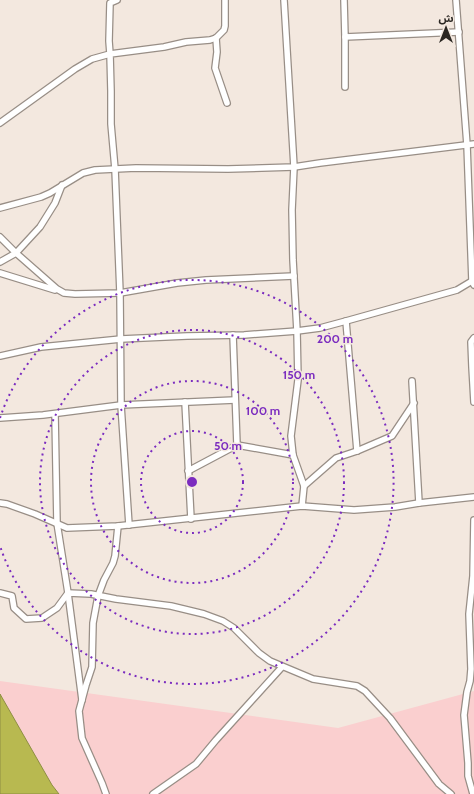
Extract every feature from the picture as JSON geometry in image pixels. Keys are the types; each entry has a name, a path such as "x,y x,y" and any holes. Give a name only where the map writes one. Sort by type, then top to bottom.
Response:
{"street":[{"path":"117,0 108,2 111,124 115,169 120,293 121,405 129,525"},
{"path":"0,123 75,69 92,59 110,54 216,38 224,30 226,0"},
{"path":"284,0 294,167 292,210 298,380 291,436 293,455 304,486 302,506"},
{"path":"344,0 345,87"},
{"path":"0,356 41,348 120,339 233,335 320,328 457,290 473,283 467,145 460,32 456,0"},
{"path":"345,37 460,32"},
{"path":"216,38 217,52 215,68 227,103"},
{"path":"0,208 41,197 83,173 95,170 136,168 228,169 294,167 474,144"},
{"path":"0,262 16,253 40,227 55,203 63,185"},
{"path":"0,237 59,291"},
{"path":"0,273 64,293 75,294 120,293 177,283 206,280 294,276"},
{"path":"346,321 357,452"},
{"path":"233,335 237,445"},
{"path":"473,341 472,367 474,402"},
{"path":"412,380 420,503"},
{"path":"0,418 55,414 121,405 235,400"},
{"path":"185,402 191,519"},
{"path":"304,486 336,458 357,452 392,436 414,403"},
{"path":"55,414 57,523 82,700"},
{"path":"188,471 237,445 293,455"},
{"path":"0,503 14,506 67,528 129,525 302,506 354,510 395,507 474,497"},
{"path":"473,794 468,776 464,715 471,669 469,614 473,576 474,520"},
{"path":"106,794 82,738 79,711 92,667 93,622 98,596 115,556 118,526"},
{"path":"0,594 12,596 14,608 26,619 42,618 57,608 68,593"},
{"path":"68,593 91,594 204,614 223,621 234,628 270,662 313,679 357,686 365,691 390,718 439,784 451,794"},
{"path":"153,794 196,764 282,667"}],"shaded area":[{"path":"0,681 338,728 474,691 474,794 59,794 52,785 0,694"},
{"path":"0,694 52,785 59,794 0,794"}]}
